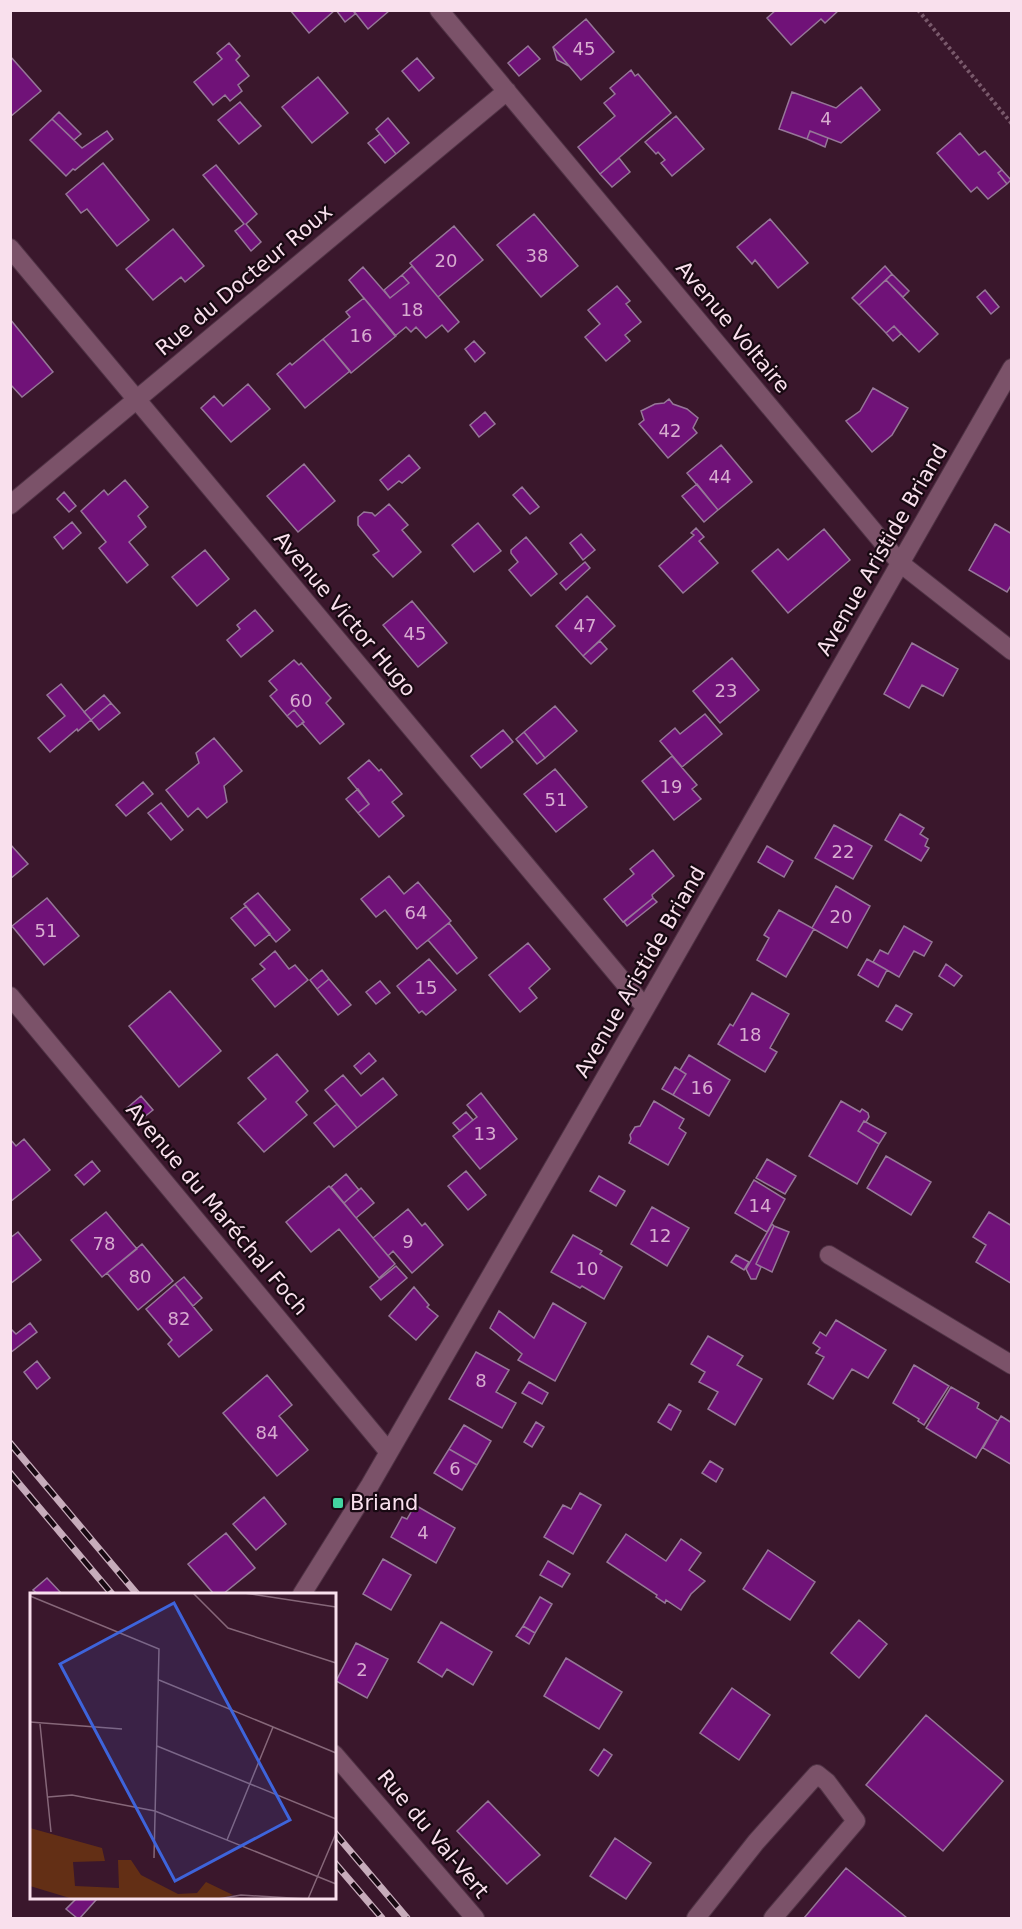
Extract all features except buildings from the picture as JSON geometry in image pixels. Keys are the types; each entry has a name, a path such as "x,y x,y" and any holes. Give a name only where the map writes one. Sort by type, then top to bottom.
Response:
{"street":[{"name":"Avenue Voltaire","path":"439,10 900,563 1011,651"},
{"name":"Rue du Docteur Roux","path":"10,505 507,91"},
{"name":"Avenue Victor Hugo","path":"10,248 646,1006"},
{"name":"Avenue Aristide Briand","path":"303,1593 370,1485 1011,368"},
{"name":"Avenue du Maréchal Foch","path":"10,996 388,1451"},
{"path":"829,1255 1011,1365"},
{"name":"Rue du Val-Vert","path":"336,1756 475,1918"},
{"path":"696,1918 756,1842 817,1774 827,1782 856,1821 772,1918"}],"path":[{"path":"918,10 1011,124"}],"railway":[{"path":"10,1443 136,1593"},
{"path":"10,1473 111,1593"},
{"path":"336,1834 407,1918"},
{"path":"336,1864 382,1918"}],"place":[{"name":"Briand","path":"338,1503"}]}
